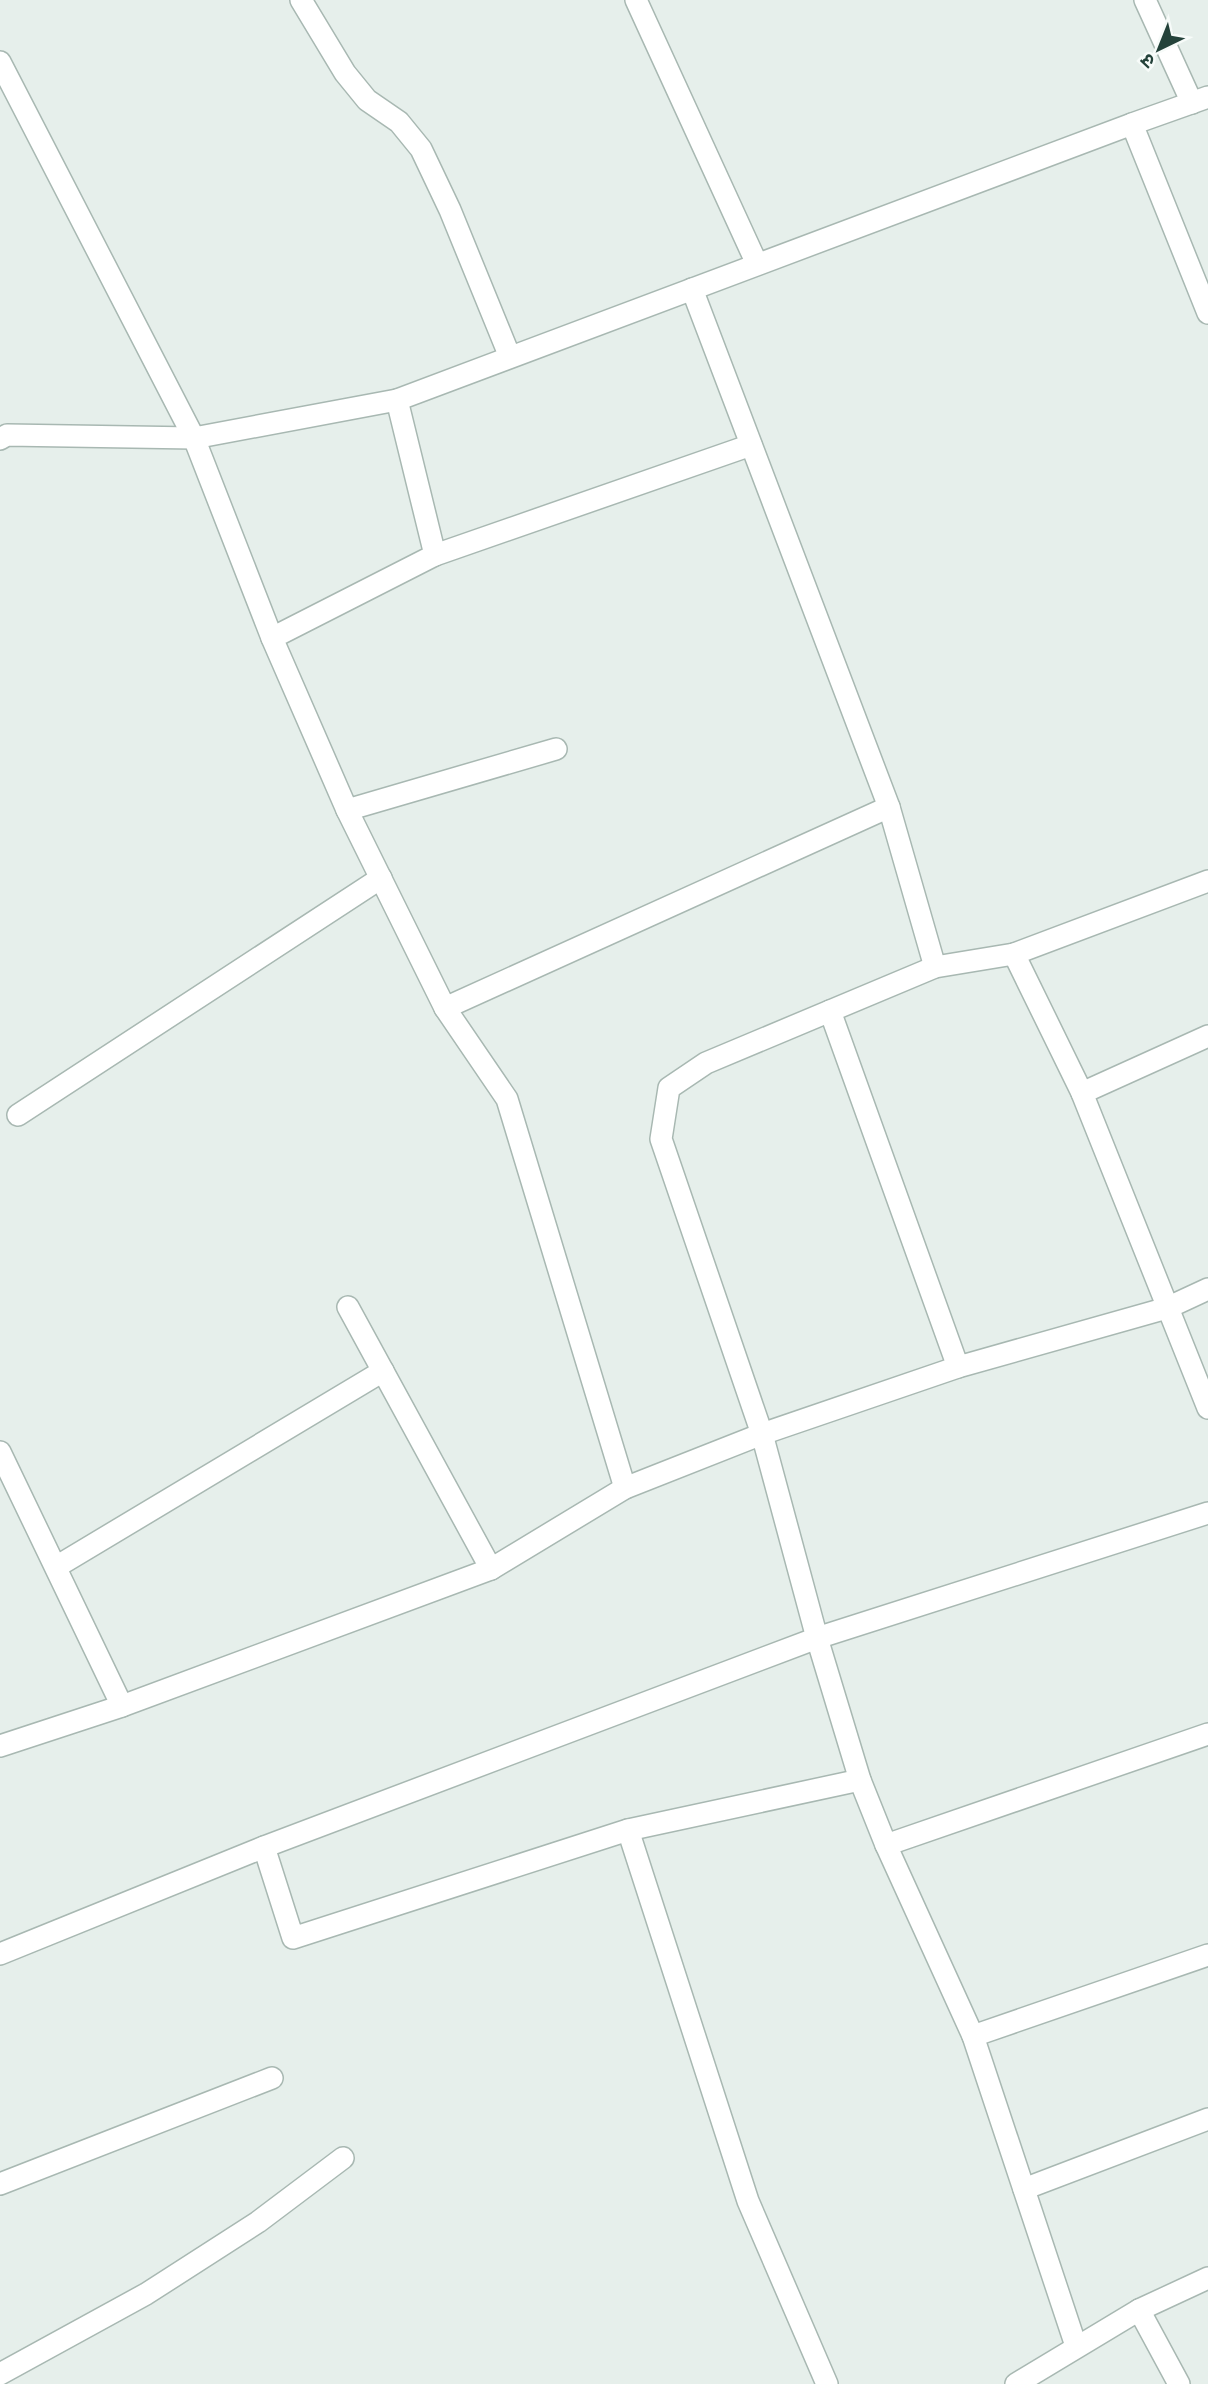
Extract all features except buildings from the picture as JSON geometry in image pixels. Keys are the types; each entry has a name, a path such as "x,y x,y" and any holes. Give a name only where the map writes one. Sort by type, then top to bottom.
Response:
{"street":[{"path":"301,0 345,73 367,100 399,122 421,149 450,210 510,357"},
{"path":"636,0 757,264"},
{"path":"0,439 7,435 194,438 397,400 1200,100 1145,0"},
{"path":"0,62 194,438 272,638 347,810 445,1009 507,1099 625,1488"},
{"path":"1132,124 1208,313"},
{"path":"692,289 889,807 935,967"},
{"path":"397,400 435,555"},
{"path":"272,638 435,555 751,445"},
{"path":"347,810 556,749"},
{"path":"445,1009 889,807"},
{"path":"18,1115 381,878"},
{"path":"1076,2346 973,2036 886,1845 860,1780 817,1638 762,1434 661,1139 669,1088 706,1063 935,967 1014,954 1208,881"},
{"path":"1014,954 1082,1093 1208,1408"},
{"path":"830,1011 958,1367"},
{"path":"1082,1093 1208,1036"},
{"path":"0,1746 122,1706 491,1569 625,1488 762,1434 958,1367 1167,1308 1208,1289"},
{"path":"348,1307 491,1569"},
{"path":"56,1567 383,1371"},
{"path":"0,1452 122,1706"},
{"path":"0,1954 264,1847 817,1638 1208,1513"},
{"path":"886,1845 1208,1734"},
{"path":"264,1847 293,1938 628,1830 860,1780"},
{"path":"628,1830 748,2201 827,2384"},
{"path":"973,2036 1208,1955"},
{"path":"0,2184 272,2078"},
{"path":"1024,2189 1208,2119"},
{"path":"0,2374 146,2294 258,2222 343,2158"},
{"path":"1016,2384 1139,2310 1208,2278"},
{"path":"1139,2310 1179,2384"}]}
